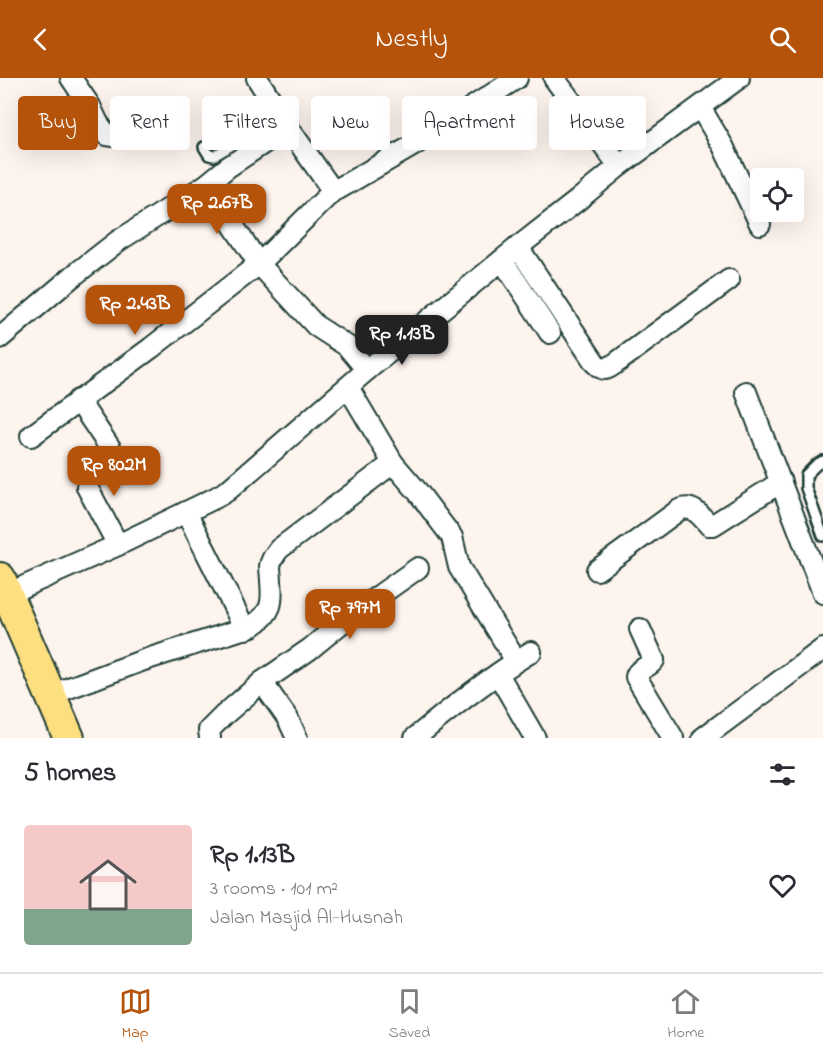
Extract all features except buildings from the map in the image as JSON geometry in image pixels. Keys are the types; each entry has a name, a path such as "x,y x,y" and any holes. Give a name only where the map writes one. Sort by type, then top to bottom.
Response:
{"main road":[{"path":"2,590 69,738"}],"street":[{"path":"71,78 90,106 98,123 107,135 110,135"},
{"path":"257,78 269,96"},
{"path":"31,436 151,348 259,264 334,190 414,146 517,78"},
{"path":"554,78 619,166"},
{"path":"2,590 118,544 227,491 367,370 518,247 619,166 739,78"},
{"path":"700,107 723,146 760,224"},
{"path":"299,142 334,190"},
{"path":"0,338 118,241 206,185 249,150"},
{"path":"206,185 259,264 316,326 347,346 367,370"},
{"path":"518,247 601,369 607,369 616,363 729,280"},
{"path":"502,260 550,333"},
{"path":"348,387 393,463 452,537 459,567 523,657 439,718 416,738"},
{"path":"746,392 823,593"},
{"path":"78,400 123,466"},
{"path":"50,695 144,660 252,626 262,620 273,598 270,566 279,549 393,463"},
{"path":"597,570 685,507 692,509 711,526 781,482"},
{"path":"87,487 118,544"},
{"path":"186,512 245,628"},
{"path":"210,738 209,730 262,682 418,568"},
{"path":"640,629 654,660 635,675 673,738"},
{"path":"702,738 823,649"},
{"path":"498,674 535,738"},
{"path":"262,682 288,719 297,738"}],"lane":[{"path":"206,150 209,155 214,156 226,150"},
{"path":"823,461 806,475 806,488 823,536"}]}
